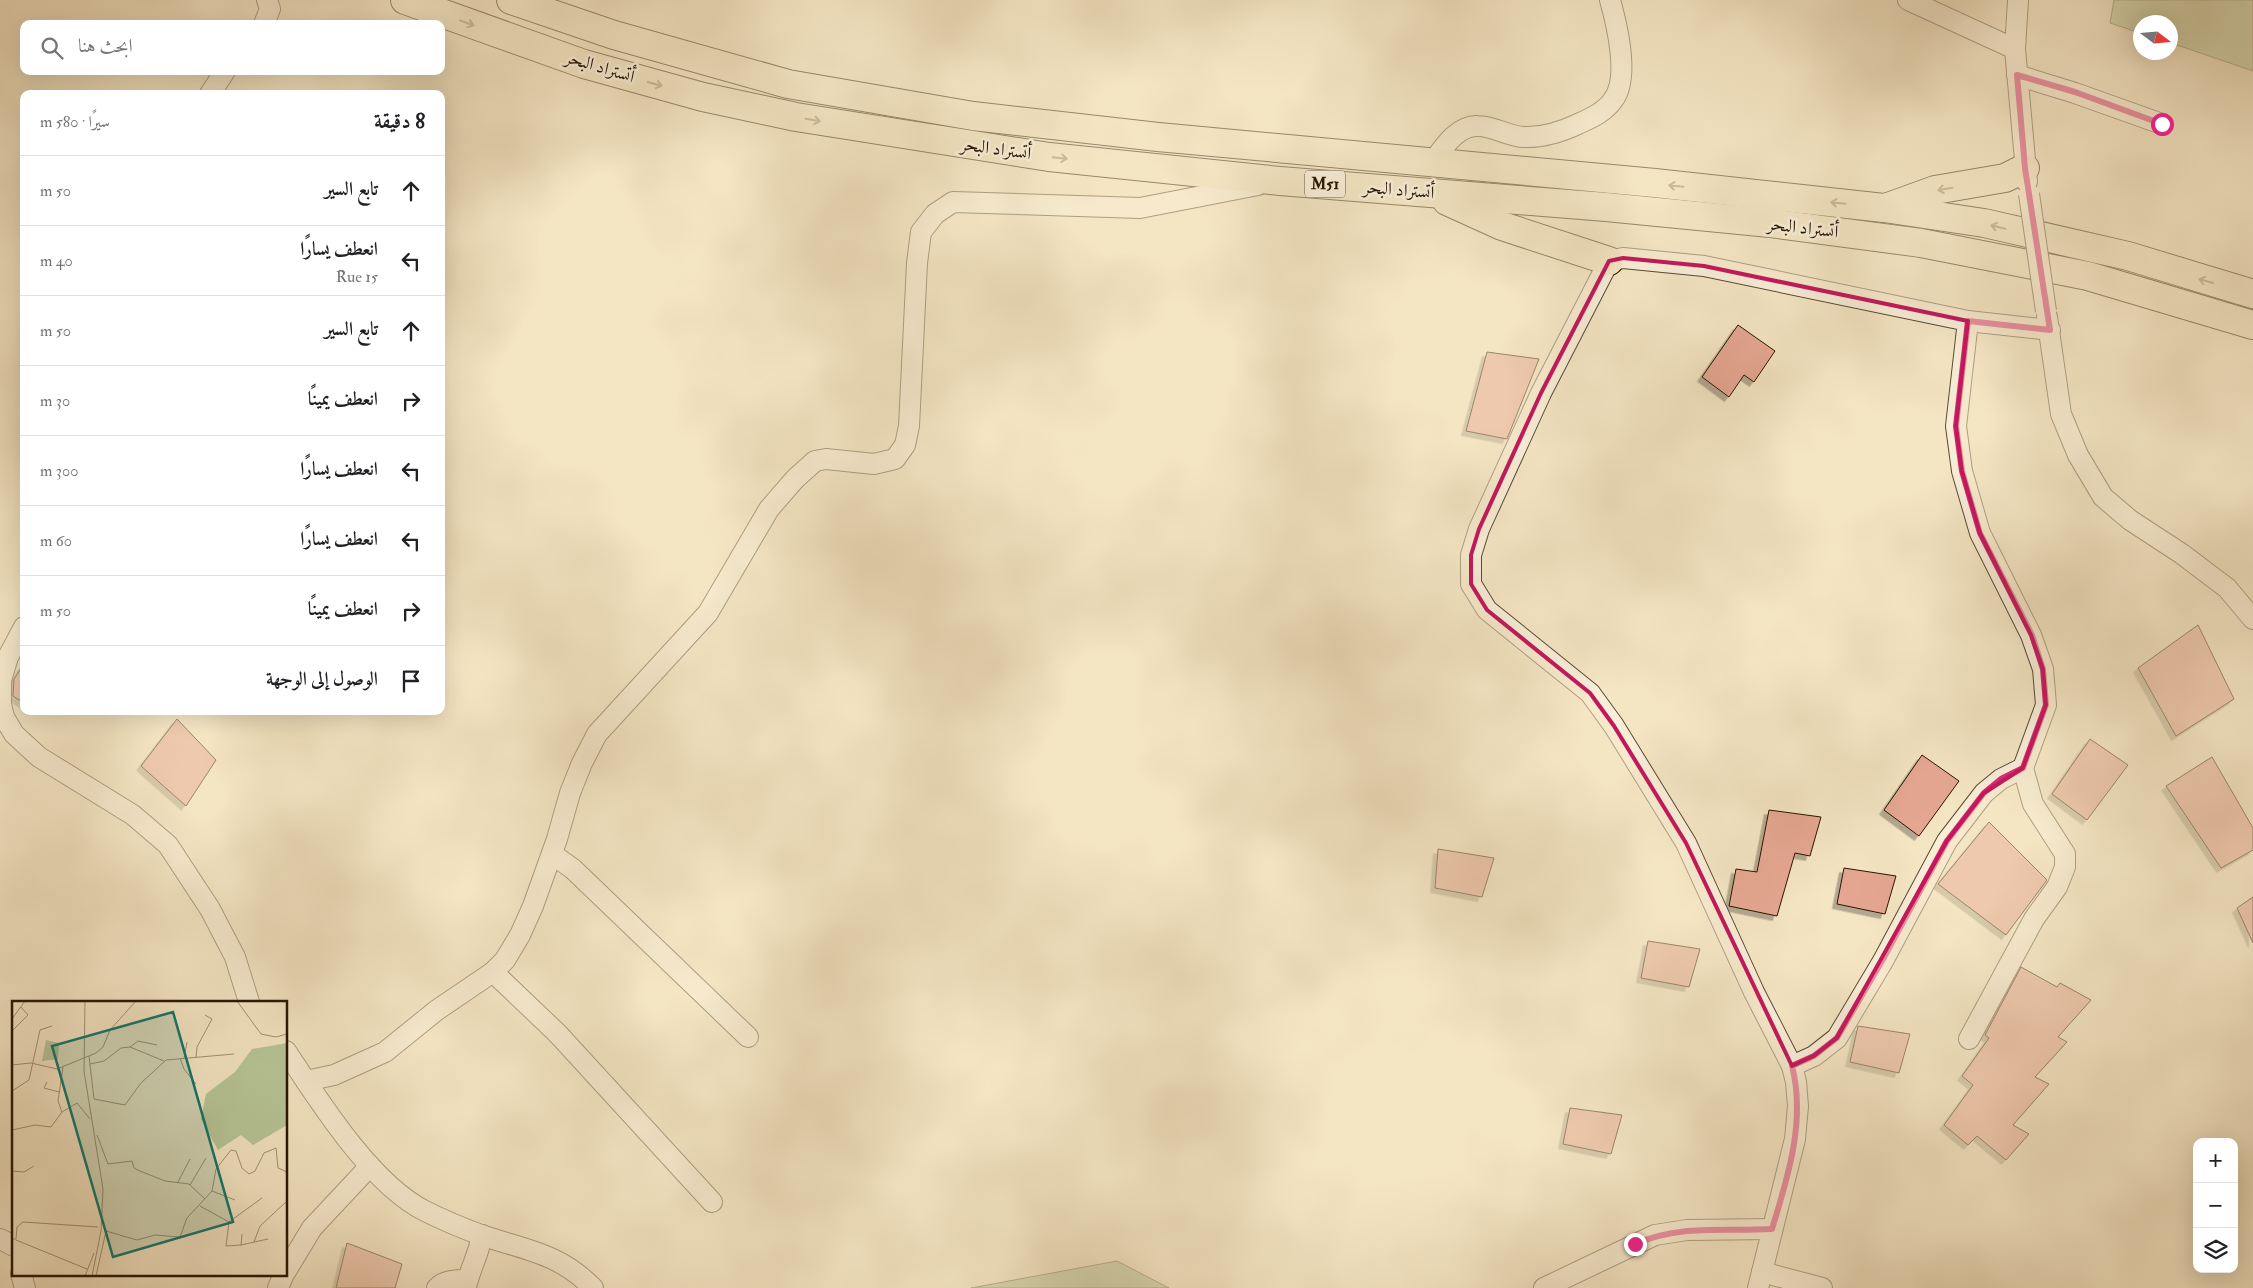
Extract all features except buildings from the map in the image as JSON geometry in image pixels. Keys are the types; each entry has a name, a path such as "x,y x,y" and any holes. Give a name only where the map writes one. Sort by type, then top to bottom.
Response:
{"highway":[{"name":"أتستراد البحر","path":"405,0 584,64 703,97 796,117 1048,157 1280,181 1770,223 1921,243 2088,276 2253,325"},
{"name":"أتستراد البحر","path":"511,0 624,38 798,86 972,116 1158,137 1655,183 1884,208 1984,223 2128,256 2253,294"},
{"path":"1884,208 1935,190 2005,178 2027,181"},
{"path":"1427,193 1502,226 1609,261"}],"street":[{"path":"266,20 270,9 267,0"},
{"path":"1432,162 1450,139 1462,131 1478,126 1523,137 1558,133 1597,115 1613,101 1621,85 1621,66 1616,21 1610,0"},
{"path":"1908,0 2015,49"},
{"path":"2018,0 2015,49 2027,181 2061,414 2078,455 2103,497 2130,520 2182,554 2227,588 2253,619"},
{"path":"213,90 222,75"},
{"path":"2017,75 2075,92 2162,124"},
{"path":"306,1081 334,1075 385,1052 436,1010 493,972 505,960 520,935 552,854 570,793 582,763 597,734 708,613 769,509 795,479 815,461 826,459 874,464 895,459 905,445 909,426 917,263 921,232 935,214 953,202 1140,208 1280,181"},
{"path":"1822,1288 1760,1280 1795,1139 1798,1106 1796,1082 1792,1066 1754,992 1686,843 1614,726 1590,693 1487,610 1471,584 1471,555 1479,529 1541,393 1609,261 1622,258 1704,266 1968,321 2048,321"},
{"path":"1968,321 1956,426 1962,471 1980,533 2032,635 2043,669 2046,705 2023,768 2033,804 2065,854 2066,867 2057,887 2034,919 1968,1039"},
{"path":"20,634 8,657 1,680 4,716 14,734 39,757 133,815 168,845 210,910 235,957 249,1001"},
{"path":"1792,1066 1814,1056 1837,1038 1882,961 1947,841 1984,793 2001,779 2023,768"},
{"path":"552,854 573,869 748,1037"},
{"path":"493,972 558,1034 712,1202"},
{"path":"288,1054 370,1166 408,1200 423,1210 482,1235 556,1259 575,1270 593,1288"},
{"path":"288,1267 312,1228 370,1166"},
{"path":"1544,1288 1655,1235 1687,1230 1772,1229"},
{"path":"437,1288 440,1284 450,1281 466,1284 479,1252 482,1235"},
{"path":"0,1239 12,1245"},
{"path":"22,1276 26,1288"},
{"path":"278,1288 283,1276"}],"highlighted area":[{"path":"1623,258 1704,266 1968,321 1956,426 1962,471 1980,533 2031,635 2043,669 2046,705 2023,768 1984,793 1947,841 1837,1038 1814,1056 1792,1066 1686,843 1614,726 1590,693 1487,610 1471,584 1471,555 1479,529 1541,393 1609,261"}],"green space":[{"path":"2114,0 2253,0 2253,71 2178,45 2178,15 2133,15 2133,31 2110,23"},
{"path":"1117,1261 1169,1288 971,1288"}],"route":[{"path":"1635,1244 1655,1235 1687,1230 1772,1229 1795,1139 1798,1106 1796,1082 1792,1066 1814,1056 1837,1038 1882,961 1947,841 1984,793 2001,779 2023,768 2046,705 2043,669 2032,635 1980,533 1962,471 1956,426 1968,321 2050,330 2025,168 2017,75 2075,92 2162,124"}]}
